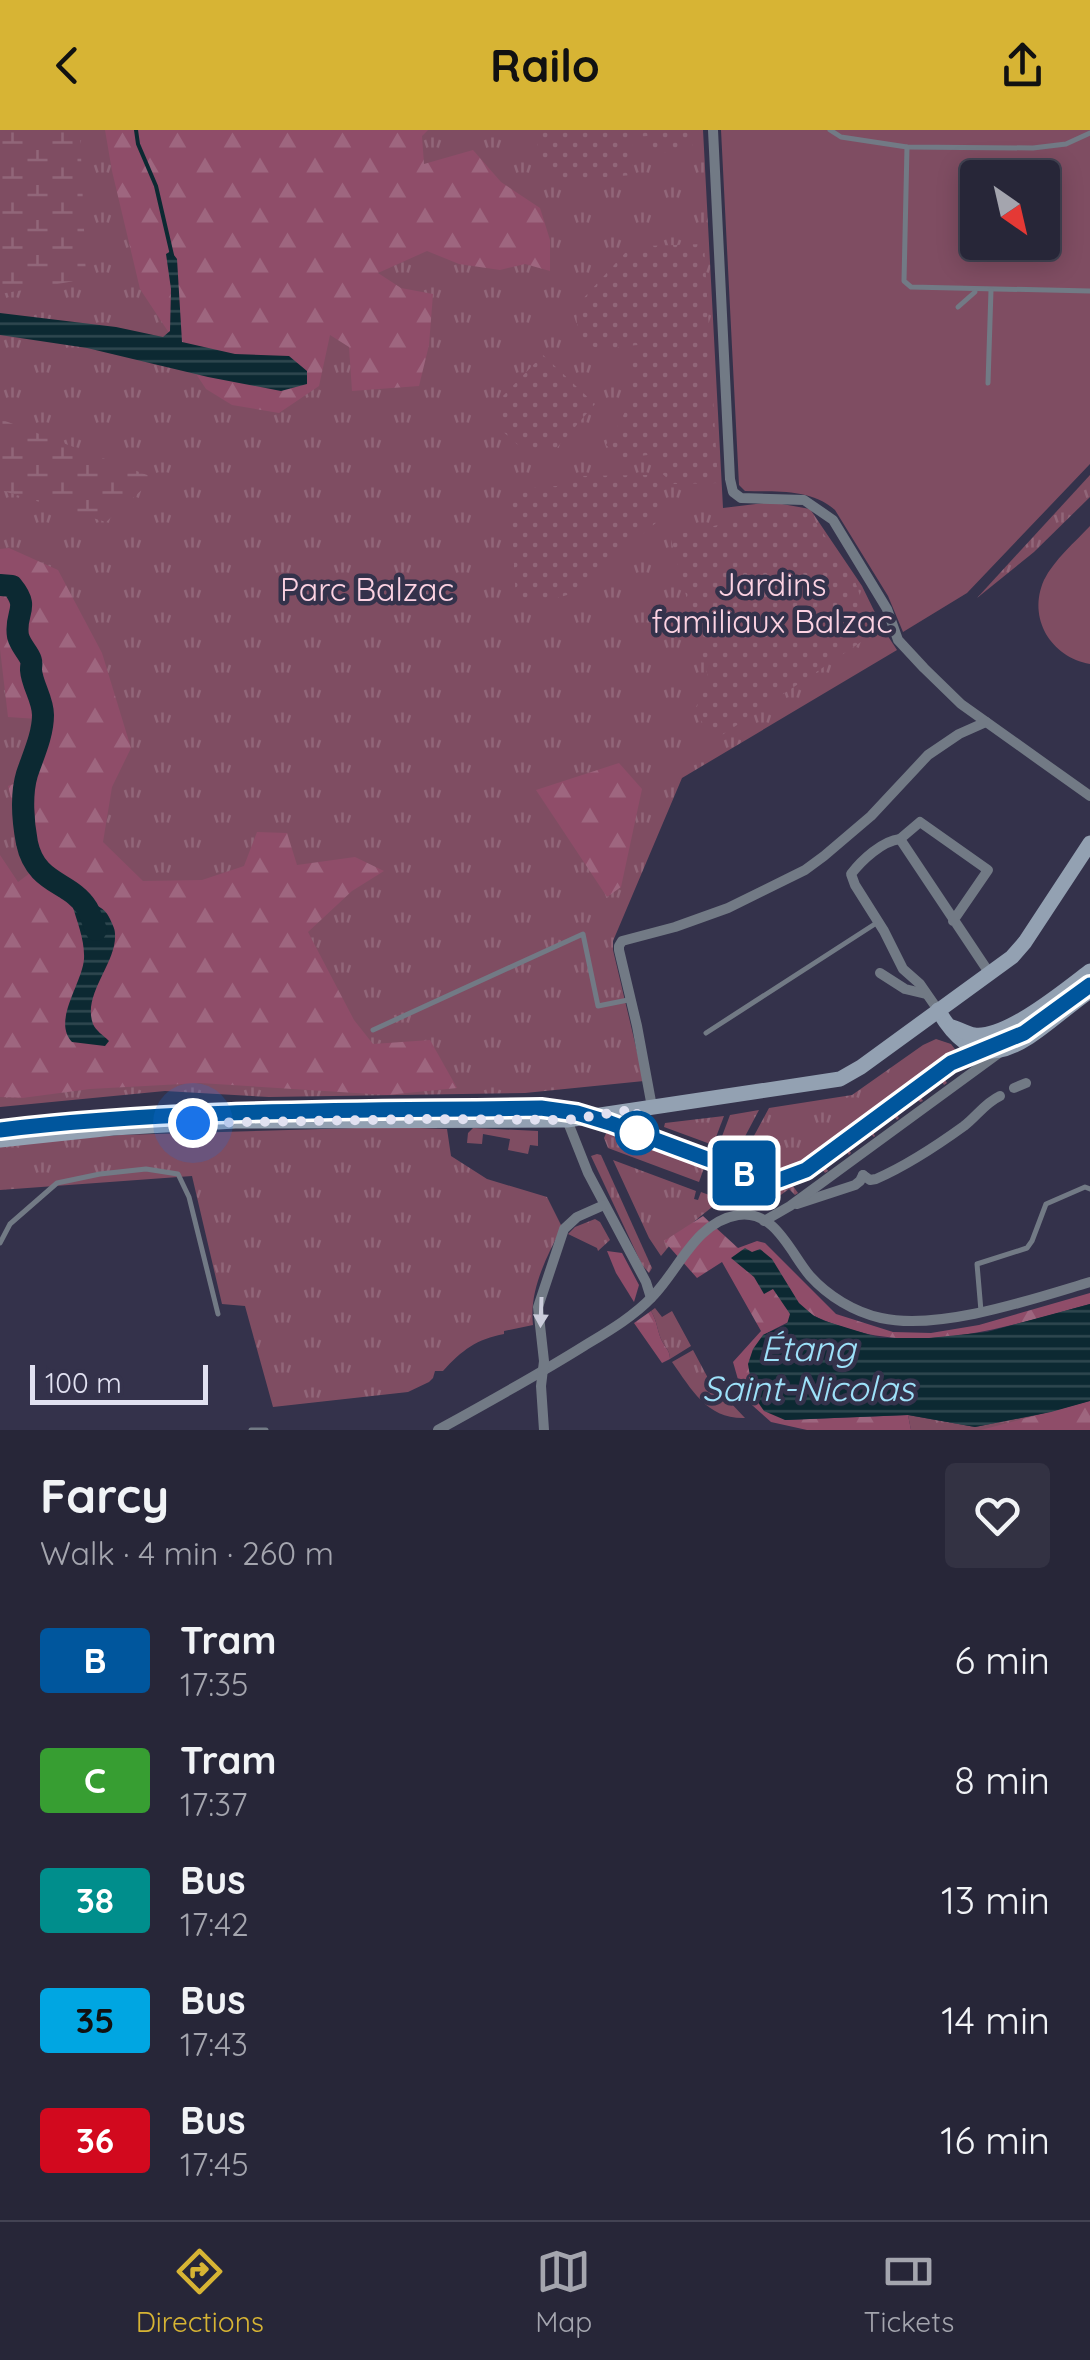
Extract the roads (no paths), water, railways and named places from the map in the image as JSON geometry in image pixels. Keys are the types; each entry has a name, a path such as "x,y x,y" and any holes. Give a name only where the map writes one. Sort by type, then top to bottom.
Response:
{"street":[{"path":"713,130 732,492 741,498 804,500 833,520 886,609 898,640 942,687 1090,796"},
{"path":"652,1107 619,946 625,940 715,913 805,870 856,830 928,754 986,722"},
{"path":"953,921 988,870 920,822 886,844 852,874 903,968 927,994 956,1037 980,1051 1000,1052"},
{"path":"900,838 990,974"},
{"path":"0,1140 113,1128 234,1122 567,1120 840,1079 861,1068 1012,958 1090,843"},
{"path":"948,1026 974,1035 1000,1030 1090,971"},
{"path":"880,973 906,989 927,994"},
{"path":"764,1221 1090,991"},
{"path":"975,1070 980,1051"},
{"path":"1014,1088 1026,1083"},
{"path":"854,1157 863,1176 876,1179 909,1164 1000,1096"},
{"path":"567,1120 578,1152 651,1298"},
{"path":"790,1206 855,1185 863,1176"},
{"path":"544,1430 544,1362 538,1306 561,1234 572,1220 604,1205"},
{"path":"438,1430 604,1333 651,1298 708,1229 736,1215 764,1221 784,1238 809,1275 832,1295 854,1308 898,1321 981,1311 1090,1282"}],"lane":[{"path":"830,130 842,137 906,147 1034,148 1066,144 1090,132"},
{"path":"906,147 904,281 911,288 1090,292"},
{"path":"958,306 977,290"},
{"path":"988,383 991,290"},
{"path":"706,1033 878,922"},
{"path":"373,1030 583,934 598,1006 631,999"},
{"path":"0,1243 10,1224 57,1183 146,1169 178,1174 189,1197 218,1314"},
{"path":"981,1311 977,1264 1026,1248 1046,1204 1090,1189"},
{"path":"251,1430 266,1430"}],"water":[{"path":"171,251 177,259 182,342 235,354 289,356 307,371 307,384 281,391 87,348 0,335 0,313 116,327 163,337 170,331 171,289 166,254"},
{"path":"72,904 101,908 114,930 111,956 92,1001 91,1013 94,1026 109,1041 105,1046 72,1042 65,1024 84,959"},
{"name":"Étang Saint-Nicolas","path":"745,1248 752,1252 760,1249 772,1259 799,1303 814,1316 880,1338 987,1332 1090,1304 1090,1401 975,1427 908,1415 785,1420 764,1411 753,1395 748,1364 763,1335 787,1324 790,1314 773,1289 764,1294 754,1277 731,1258"}],"waterway":[{"path":"136,130 156,186 172,255"},
{"path":"0,585 12,586 18,594 18,636 31,660 43,709 24,790 27,843 31,857 45,875 80,899 96,930"}],"tram line":[{"path":"0,1130 203,1114 541,1108 589,1116 753,1176 779,1180 806,1170 951,1063 1024,1033 1090,985"},
{"name":"B","path":"0,1130 193,1114 541,1108 589,1116 753,1176 779,1180 806,1170 951,1063 1024,1033 1090,985"}],"park label":[{"name":"Parc Balzac","path":"367,590"},
{"name":"Jardins familiaux Balzac","path":"772,604"}]}
